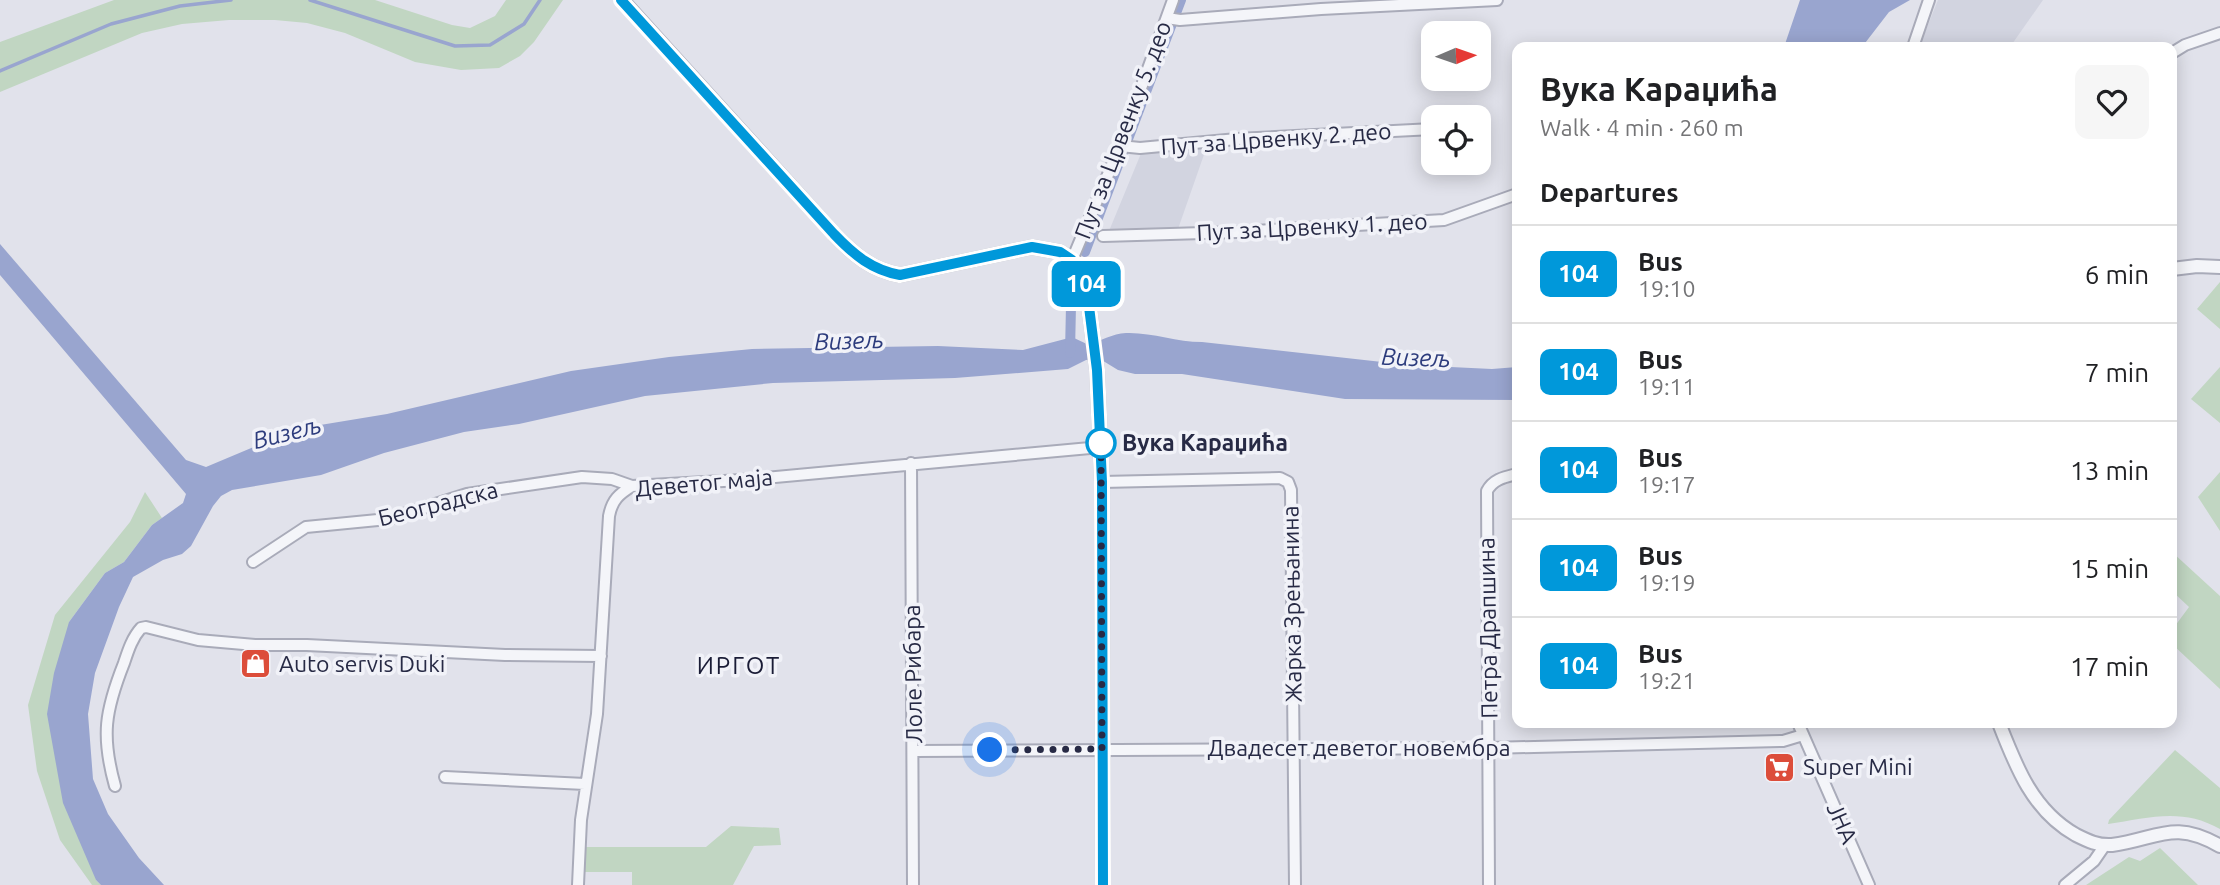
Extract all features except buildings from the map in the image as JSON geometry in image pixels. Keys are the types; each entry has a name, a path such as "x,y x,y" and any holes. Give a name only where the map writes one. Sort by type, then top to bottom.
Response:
{"street":[{"path":"621,0 834,234 855,256 869,265 883,272 900,275 1032,247 1060,252 1081,270 1086,283 1094,341 1101,447 1103,885"},
{"name":"Пут за Црвенку 5. део","path":"1072,260 1125,147 1173,0"},
{"path":"1167,18 1180,20 1497,0"},
{"path":"1915,42 1929,0"},
{"path":"2177,50 2220,33"},
{"name":"Пут за Црвенку 2. део","path":"1125,147 1421,130"},
{"name":"Пут за Црвенку 1. део","path":"1103,236 1237,232 1444,220 1512,196"},
{"path":"2177,268 2220,267"},
{"name":"Деветог маја","path":"578,885 585,784 597,714 611,509 619,495 632,486 742,480 1101,447"},
{"name":"Лоле Рибара","path":"911,463 914,885"},
{"name":"Петра Драпшина","path":"1489,885 1487,498 1490,484 1512,475"},
{"name":"Београдска","path":"253,562 298,531 314,525 388,519 467,494 582,477 612,479 632,486"},
{"name":"Жарка Зрењанина","path":"1102,482 1280,478 1288,482 1291,490 1295,885"},
{"path":"115,786 107,745 107,710 132,642 141,628 198,640 256,645 601,656"},
{"name":"ЈНА","path":"1800,728 1869,885"},
{"path":"2001,728 2022,777 2043,810 2061,827 2089,842 2105,845 2175,831 2196,834 2220,846"},
{"name":"Двадесет деветог новембра","path":"914,751 1489,748 1783,741 1803,735"},
{"path":"445,777 585,784"},
{"path":"2065,885 2094,861 2105,845"}],"shaded area":[{"path":"1938,0 2043,0 2014,42 1921,42"},
{"path":"1207,146 1178,229 1109,231 1142,151"}],"green space":[{"path":"114,0 375,0 452,25 470,28 495,16 506,0 563,0 534,42 520,56 499,68 461,70 415,62 345,33 307,23 229,20 182,24 142,33 0,92 0,42"},
{"path":"2220,282 2220,329 2197,309"},
{"path":"2220,367 2220,423 2191,399"},
{"path":"2220,472 2220,531 2198,497"},
{"path":"145,492 162,518 152,525 124,562 105,573 69,622 96,880 101,885 92,885 60,840 37,771 28,705 55,615 130,522"},
{"path":"2177,557 2220,596 2220,689 2177,649 2177,623 2189,607 2177,596"},
{"path":"2175,750 2220,788 2220,829 2206,822 2178,816 2108,824 2109,820"},
{"path":"731,826 779,828 781,845 754,846 733,885 632,885 632,872 578,872 579,847 706,847"},
{"path":"2160,848 2198,885 2086,885 2129,857 2140,861"}],"water":[{"path":"1800,0 1910,0 1889,12 1866,42 1786,42"},
{"name":"Визељ","path":"0,244 186,460 206,467 296,429 387,414 571,371 752,349 938,346 1023,350 1074,338 1089,345 1116,335 1135,333 1409,365 1512,367 1512,400 1345,399 1182,374 1135,374 1118,370 1100,359 1086,360 1068,369 955,378 773,383 645,396 519,424 464,432 384,453 321,475 232,490 221,496 213,506 191,546 182,554 163,560 133,577 95,673 88,714 93,779 108,814 139,858 164,885 101,885 96,880 63,803 47,714 54,673 69,622 105,573 124,562 152,525 183,503 186,494 0,275"}],"waterway":[{"path":"0,71 111,24 180,6 231,0"},
{"path":"310,0 455,46 490,45 524,24 540,0"},
{"path":"1085,252 1181,0"},
{"path":"1070,353 1074,282"}],"bus line":[{"name":"104","path":"621,0 834,234 855,256 869,265 883,272 900,275 919,273 1032,247 1060,252 1081,270 1086,283 1093,325 1101,447 1103,885"}],"place":[{"name":"Вука Караџића","path":"1101,443"},
{"name":"Auto servis Duki","path":"256,664"},
{"name":"Super Mini","path":"1780,767"}],"district":[{"name":"ИРГОТ","path":"739,666"}],"route":[{"path":"990,750 1102,749 1101,443"}]}
